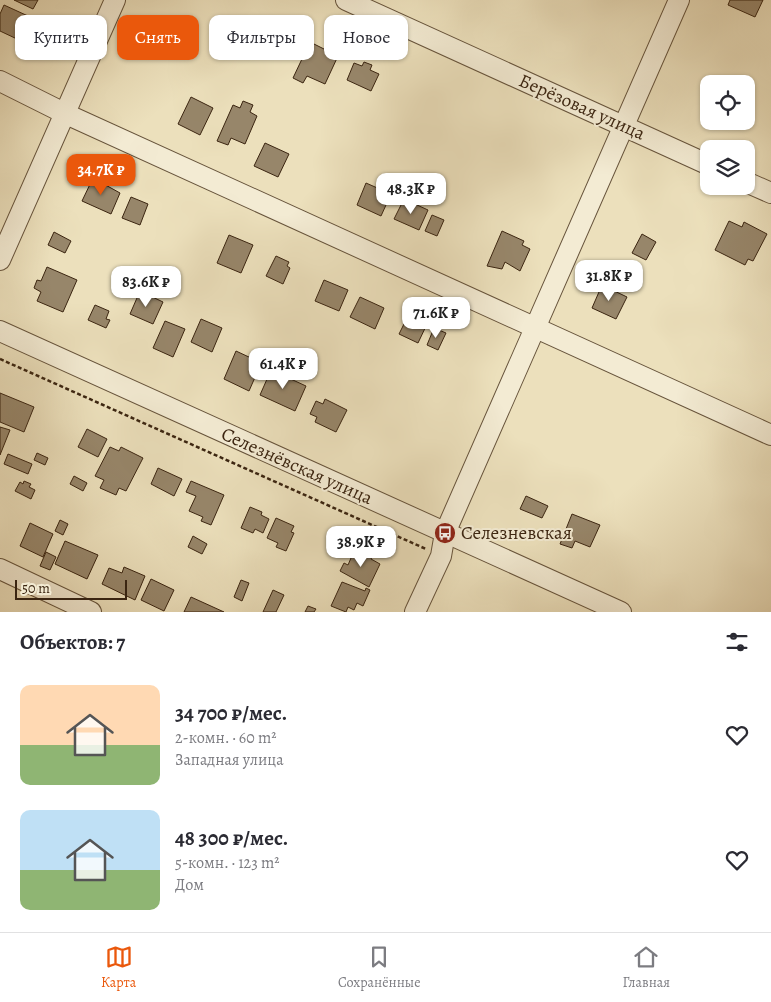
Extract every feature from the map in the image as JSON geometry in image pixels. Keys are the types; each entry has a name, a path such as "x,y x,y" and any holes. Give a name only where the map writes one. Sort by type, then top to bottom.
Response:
{"street":[{"path":"0,260 66,114 114,0"},
{"name":"Берёзовая улица","path":"346,0 700,161"},
{"path":"415,612 441,556 445,533 679,0"},
{"path":"0,81 66,114 771,435"},
{"path":"755,186 771,193"},
{"name":"Селезнёвская улица","path":"0,331 621,612"},
{"path":"0,569 91,612"}],"path":[{"path":"0,360 441,556"}],"building":[{"path":"14,0 38,0 33,9"},
{"path":"730,0 763,0 755,17 728,5"},
{"path":"4,5 26,15 15,15 15,38 0,31 0,14"},
{"path":"314,44 324,49 324,60 336,60 325,84 307,76 303,83 293,78 302,60 314,60"},
{"path":"364,62 372,65 370,70 379,74 371,91 347,80 354,63 362,66"},
{"path":"191,97 213,108 200,135 178,124"},
{"path":"243,101 253,105 250,112 257,116 245,144 231,138 228,145 217,141 233,105 240,108"},
{"path":"265,143 289,154 278,177 254,166"},
{"path":"93,178 120,193 111,214 82,201"},
{"path":"366,183 391,194 381,216 357,205"},
{"path":"131,197 148,204 140,225 122,218"},
{"path":"404,199 428,210 419,230 394,219"},
{"path":"432,215 444,220 437,236 425,231"},
{"path":"729,221 742,227 744,222 767,234 753,261 748,259 745,265 715,250"},
{"path":"502,231 524,241 522,245 530,249 520,271 505,262 502,269 487,266"},
{"path":"54,232 71,241 65,253 48,245"},
{"path":"642,234 656,242 646,260 632,253"},
{"path":"229,235 253,245 241,273 217,263"},
{"path":"276,256 289,262 287,266 290,268 283,284 266,276"},
{"path":"47,267 77,280 63,312 37,301 41,292 34,288 37,280 41,281"},
{"path":"324,280 348,290 339,311 315,301"},
{"path":"602,285 627,297 616,319 592,308"},
{"path":"140,291 163,302 153,324 130,314"},
{"path":"360,297 384,308 375,329 350,317"},
{"path":"95,305 109,311 106,319 110,320 106,328 88,320"},
{"path":"408,316 427,324 418,343 399,334"},
{"path":"201,319 222,328 212,352 191,342"},
{"path":"165,321 185,329 173,357 153,348"},
{"path":"434,328 446,333 438,350 427,345"},
{"path":"236,351 251,358 250,361 260,366 249,391 224,379"},
{"path":"271,370 306,386 295,411 260,395"},
{"path":"0,393 34,407 24,432 0,422"},
{"path":"325,399 347,410 336,432 315,422 317,417 310,414 316,401 323,404"},
{"path":"0,427 10,430 0,455"},
{"path":"87,429 107,439 98,457 78,447"},
{"path":"110,447 119,451 121,447 143,458 126,491 119,488 116,495 100,488 104,480 95,476"},
{"path":"37,453 48,458 45,465 34,460"},
{"path":"8,454 32,464 28,474 4,464"},
{"path":"158,468 182,479 174,496 151,484"},
{"path":"74,476 87,483 83,491 70,484"},
{"path":"24,481 31,484 29,487 35,490 31,499 15,491 20,482 23,484"},
{"path":"191,481 224,495 211,525 201,521 203,517 189,511 196,496 186,492"},
{"path":"526,496 548,506 542,518 520,509"},
{"path":"250,507 262,512 261,515 269,519 263,533 255,529 253,533 241,528"},
{"path":"572,514 600,525 590,547 575,541 572,548 560,544"},
{"path":"276,518 294,526 291,532 294,533 286,551 276,547 278,543 267,538"},
{"path":"60,520 68,524 63,535 55,531"},
{"path":"30,523 53,534 43,557 20,546"},
{"path":"193,536 207,544 202,554 188,547"},
{"path":"65,541 98,555 87,579 55,564"},
{"path":"354,551 363,555 365,551 373,555 371,559 380,564 369,587 340,571 344,563 348,565"},
{"path":"46,552 56,557 50,570 40,566"},
{"path":"124,567 145,576 135,600 102,584 109,568 122,573"},
{"path":"151,579 174,590 164,611 141,600"},
{"path":"241,580 249,583 242,601 234,597"},
{"path":"342,582 365,591 366,588 370,590 363,606 357,603 354,610 348,607 346,612 331,606"},
{"path":"273,590 284,595 276,612 263,612"},
{"path":"191,597 224,612 184,612"},
{"path":"308,606 316,609 314,612 305,612"}],"place":[{"name":"Селезневская","path":"445,533"}]}
